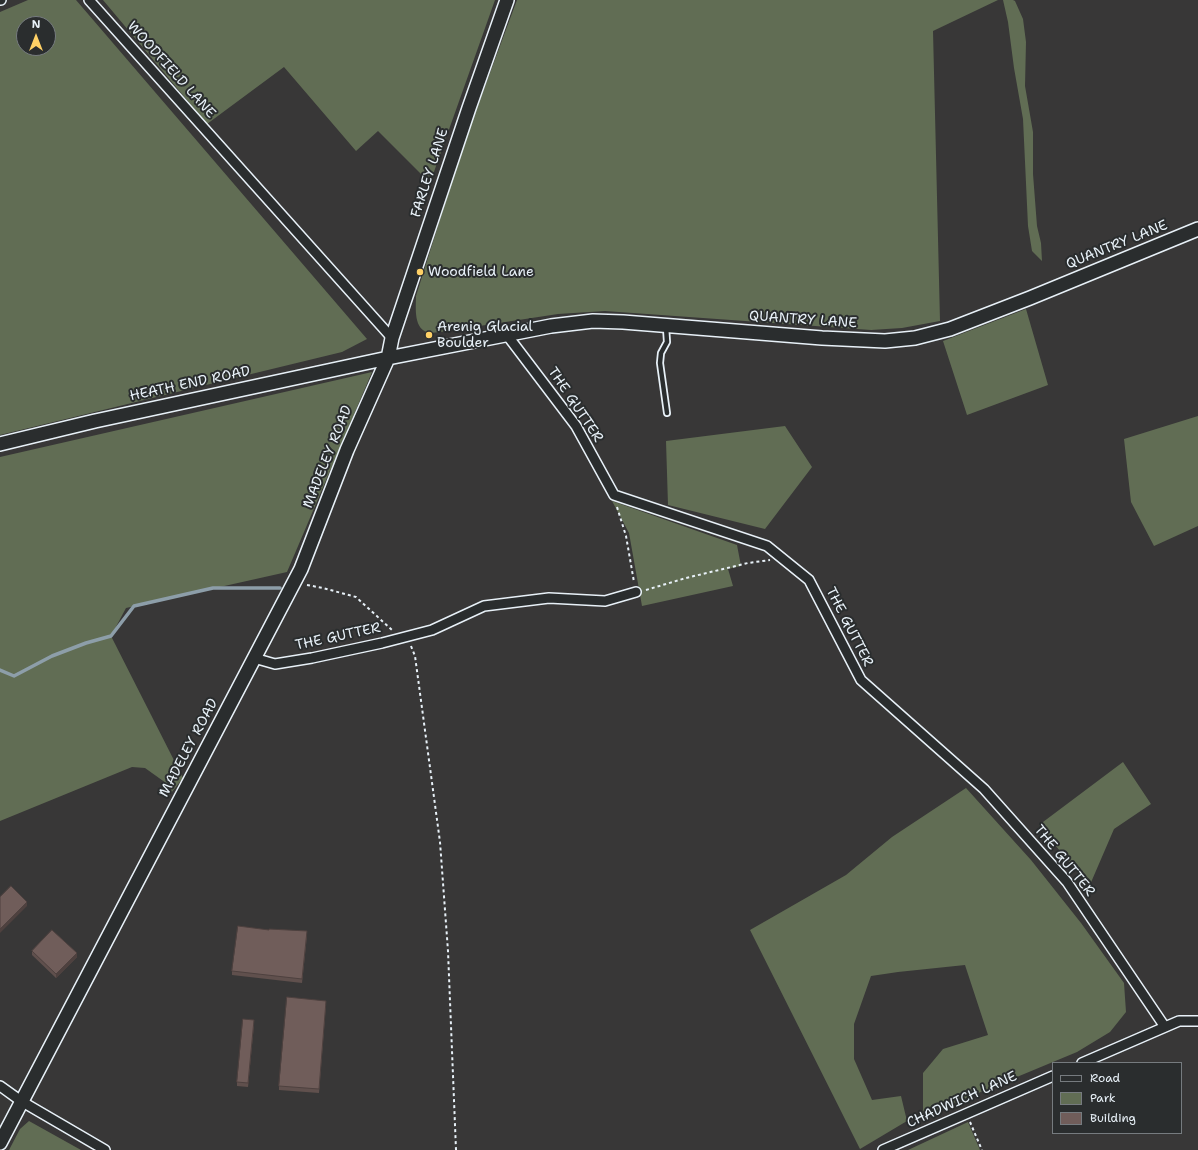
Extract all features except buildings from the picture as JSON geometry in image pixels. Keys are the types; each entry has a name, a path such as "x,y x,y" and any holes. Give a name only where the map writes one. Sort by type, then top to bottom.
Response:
{"street":[{"name":"WOODFIELD LANE","path":"89,0 392,338"},
{"name":"FARLEY LANE","path":"388,358 392,338 507,0"},
{"name":"QUANTRY LANE","path":"388,358 551,326 592,321 666,325 822,338 885,341 915,338 950,329 1198,229"},
{"name":"THE GUTTER","path":"507,335 576,426 614,495 767,546 809,580 861,680 984,789 1067,882 1165,1027"},
{"name":"HEATH END ROAD","path":"0,444 388,358"},
{"name":"MADELEY ROAD","path":"0,1143 301,569 347,450 388,358"},
{"name":"THE GUTTER","path":"254,658 275,664 312,658 382,643 432,630 484,606 550,598 605,601 636,592"},
{"path":"1084,1062 1179,1021 1198,1021"},
{"name":"CHADWICH LANE","path":"883,1150 1052,1076"},
{"path":"0,1086 21,1101 105,1150"}],"lane":[{"path":"666,325 667,342 661,353 660,363 667,413"}],"path":[{"path":"612,492 626,536 636,592 748,563 763,562 781,558"},
{"path":"294,583 323,588 356,597 400,638 408,639 415,656 440,842 448,951 456,1150"},
{"path":"967,1113 982,1150"}],"green space":[{"path":"28,0 76,0 367,339 342,352 0,435 0,12"},
{"path":"103,0 495,0 430,183 378,131 356,151 284,67 207,124"},
{"path":"517,0 998,0 933,31 940,321 902,328 871,330 605,311 558,314 432,333 421,328 418,323 416,312 416,296 464,143"},
{"path":"1003,0 1015,1 1023,19 1026,42 1025,86 1033,132 1033,174 1037,226 1041,243 1042,261 1032,251 1028,226 1023,119 1008,22"},
{"path":"1026,309 1048,385 967,415 943,341"},
{"path":"372,372 287,572 126,608 111,636 183,778 168,797 166,783 145,768 132,767 0,821 0,457"},
{"path":"1198,416 1198,526 1154,546 1131,502 1124,439"},
{"path":"785,426 812,467 765,529 668,505 666,441"},
{"path":"612,501 737,545 741,566 728,569 733,586 642,606 629,533"},
{"path":"1123,762 1151,804 1114,829 1089,887 1039,825"},
{"path":"966,788 1031,860 1081,923 1124,983 1126,1012 1110,1032 1077,1052 923,1116 923,1073 943,1049 988,1035 965,965 871,976 854,1024 854,1059 872,1100 901,1096 907,1121 860,1149 750,930 846,875 892,837"},
{"path":"29,1121 81,1150 9,1150 20,1129"},
{"path":"968,1122 980,1150 908,1150"}],"waterway":[{"path":"0,670 14,676 52,656 86,643 111,636 134,606 213,588 280,588"}],"place":[{"name":"Woodfield Lane","path":"420,272"},
{"name":"Arenig Glacial Boulder","path":"429,335"}]}
